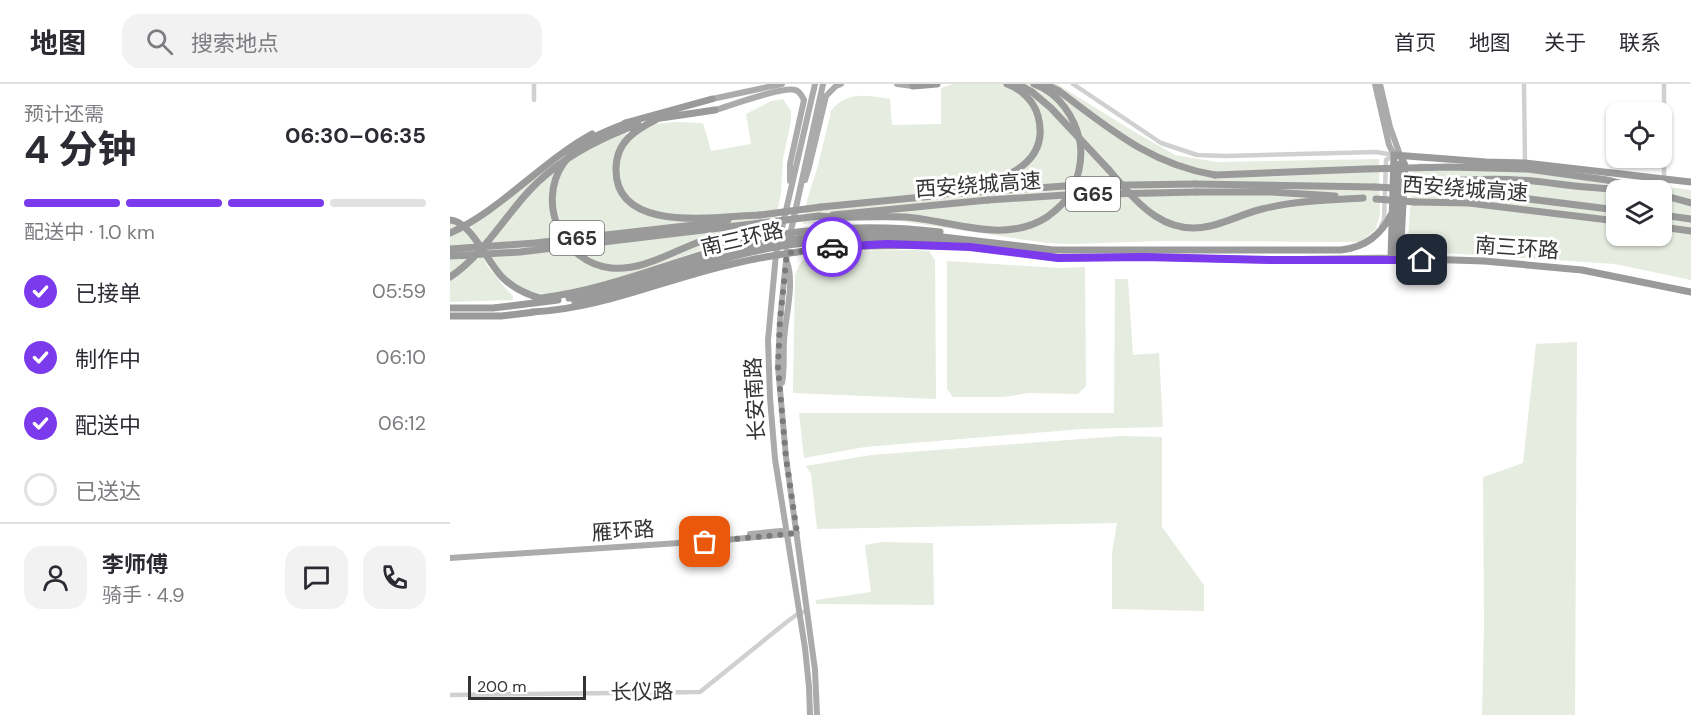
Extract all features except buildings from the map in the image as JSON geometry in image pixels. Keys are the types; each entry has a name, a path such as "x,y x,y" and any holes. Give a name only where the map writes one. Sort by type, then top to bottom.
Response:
{"highway":[{"path":"913,86 937,84"},
{"path":"940,195 993,182 1022,167 1031,157 1040,136 1036,111 1023,93 1007,84"},
{"path":"819,216 845,219 872,216 906,217 980,229 1002,230 1023,228 1040,221 1067,200 1081,164 1081,150 1074,122 1051,94 1018,84"},
{"path":"1045,84 1059,91 1140,149 1162,160 1215,175 1449,167 1528,169 1607,180"},
{"path":"1033,88 1140,205 1158,219 1169,224 1198,228 1212,226 1256,210 1293,202 1363,198"},
{"path":"450,233 484,212 567,148 592,134 712,99"},
{"path":"450,277 469,261 529,191 573,155 618,132 657,119 715,110"},
{"path":"657,119 637,129 626,139 618,153 616,178 624,195 638,209 650,214 678,218 760,215"},
{"path":"627,123 585,141 564,163 558,175 552,196 553,209 566,242 587,260 597,265 624,268 640,266 702,241 729,233 770,228 800,219"},
{"path":"1397,155 1525,163 1691,182"},
{"path":"1394,258 1392,213 1397,155"},
{"path":"1394,258 1397,155"},
{"path":"1397,155 1406,165 1402,250 1407,255 1422,260"},
{"path":"1396,188 1416,183 1501,179 1583,188 1622,187 1653,184 1664,179"},
{"name":"西安绕城高速","path":"450,249 626,233 940,195 1065,186 1305,184 1489,194 1606,209"},
{"name":"西安绕城高速","path":"450,256 543,249 906,206 1066,195 1271,192 1469,204 1606,220"},
{"path":"1672,198 1691,203"},
{"name":"南三环路","path":"450,308 493,308 593,294 731,251 794,239 853,234 986,242 1053,250 1341,250 1356,248 1377,235 1384,228 1392,213"},
{"path":"1672,217 1691,219"},
{"name":"南三环路","path":"450,220 460,222 467,227 490,263 508,282 524,293 561,300"},
{"path":"541,298 591,288 754,239 791,233 877,228 924,230 968,235 986,242"},
{"path":"1672,228 1691,231"},
{"name":"南三环路","path":"450,316 501,316 532,312 625,290 704,264 756,251 792,244 845,239 934,238 970,247 1058,258 1144,257 1270,260 1394,258 1484,261 1582,270 1691,292"},
{"path":"532,312 555,311 598,303 683,276 776,254 787,256 847,246 887,244 970,247"}],"main road":[{"path":"712,99 782,84"},
{"name":"长安南路","path":"810,715 808,671 775,459 768,340 776,254 815,84"},
{"name":"长安南路","path":"817,715 815,670 786,458 778,367 780,320 787,256 822,84"},
{"path":"798,194 809,167 826,96 841,84"},
{"path":"897,84 913,86"},
{"path":"1375,84 1389,145 1397,155"},
{"path":"1380,84 1397,155"},
{"path":"715,110 781,90 794,89 801,94 804,100 790,164 790,194"},
{"name":"雁环路","path":"450,556 797,531"}],"street":[{"path":"534,84 534,100"},
{"path":"1073,84 1161,143 1197,155 1376,152 1397,155"},
{"path":"1524,84 1525,163"},
{"path":"1664,84 1664,179"},
{"path":"1377,235 1384,220 1386,160 1397,155"},
{"name":"长仪路","path":"450,695 700,692 798,613 807,611"}],"shaded area":[{"path":"953,84 1057,84 1175,155 1217,162 1379,159 1380,214 1376,229 1361,242 1161,241 1071,244 1046,243 900,221 835,221 803,224 807,200 831,111 837,104 858,96 890,99 892,125 941,124 941,88"},
{"path":"783,99 791,111 791,121 783,159 781,193 773,233 714,245 624,278 552,294 522,288 511,281 502,273 470,225 567,151 625,131 630,138 652,124 676,122 703,123 711,151 751,144 746,114 771,101"},
{"path":"1418,163 1613,180 1606,180 1606,246 1672,246 1672,188 1691,190 1691,280 1615,264 1414,251 1408,240 1413,168"},
{"path":"454,222 470,235 489,268 513,296 513,300 450,302 450,223"},
{"path":"929,251 935,260 936,399 793,393 795,276 802,261 815,254 827,252"},
{"path":"947,261 1060,268 1085,267 1086,386 1078,394 1028,393 1004,397 953,397 947,389"},
{"path":"1115,279 1128,279 1133,355 1159,353 1163,427 1082,429 865,447 804,458 799,413 1114,413"},
{"path":"1577,342 1575,715 1482,715 1483,477 1523,463 1536,344"},
{"path":"1121,436 1162,437 1162,527 1204,585 1204,611 1112,609 1112,553 1117,523 817,529 811,474 806,466 871,455"},
{"path":"882,542 933,543 934,605 816,604 816,600 871,592 865,545"}],"way so far":[{"path":"705,542 797,533 786,458 778,367 787,253 832,247"}],"route":[{"path":"832,247 887,244 970,247 1058,258 1144,257 1270,260 1391,258 1422,260"}]}
